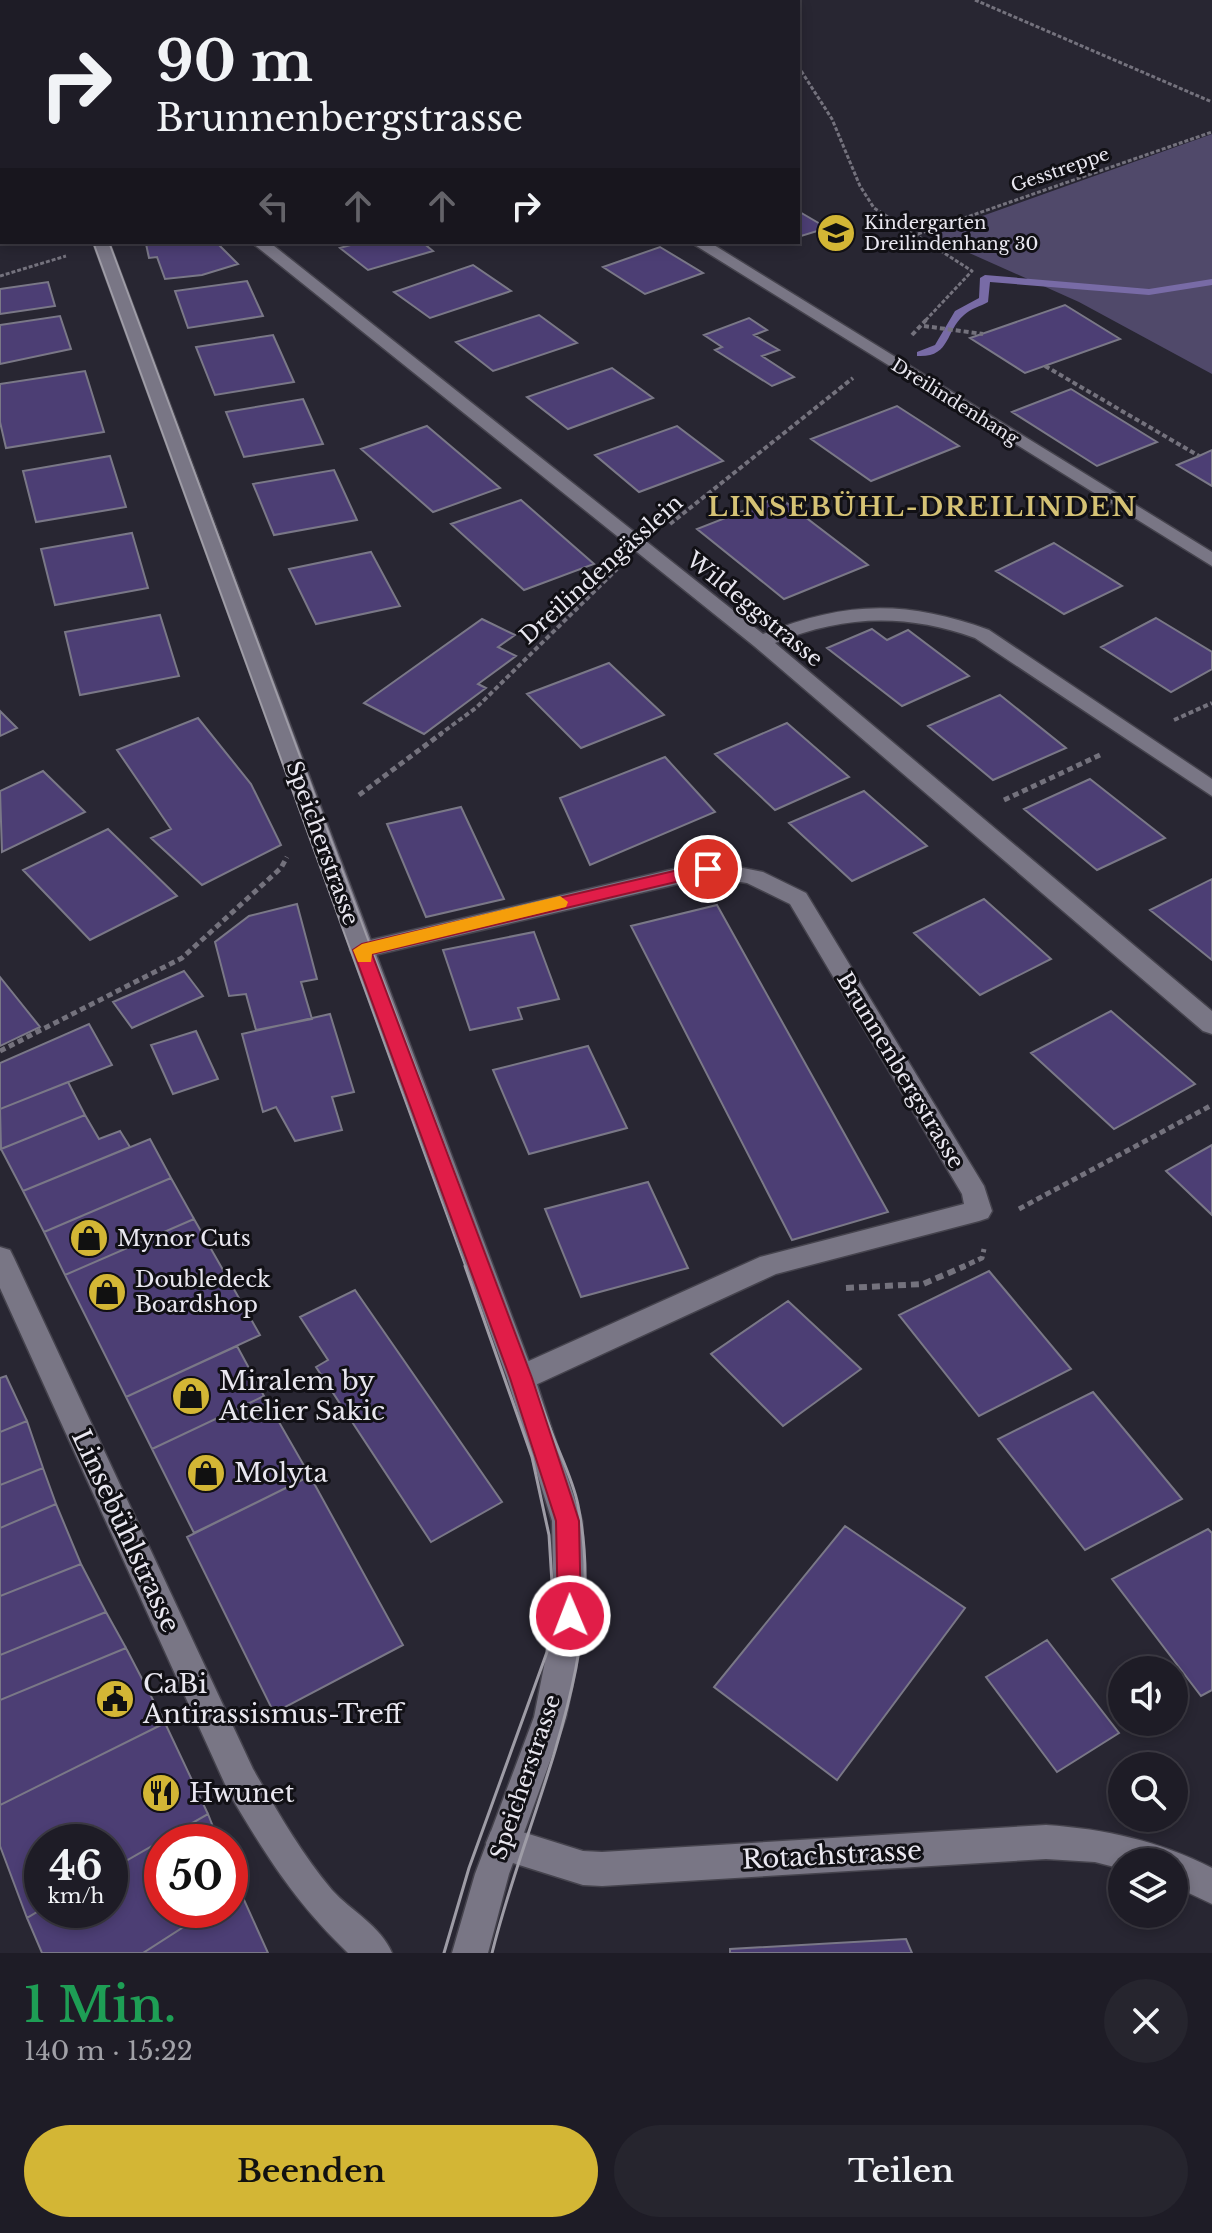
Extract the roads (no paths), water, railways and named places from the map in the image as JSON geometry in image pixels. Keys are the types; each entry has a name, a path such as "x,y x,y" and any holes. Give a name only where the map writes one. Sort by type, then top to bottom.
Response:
{"street":[{"name":"Wildeggstrasse","path":"262,244 761,642 1212,1025"},
{"name":"Dreilindenhang","path":"701,244 1212,560"},
{"name":"Speicherstrasse","path":"90,247 362,950 521,1378 567,1521 570,1616 550,1717 503,1843 470,1953"},
{"path":"761,642 843,615 880,610 919,613 982,634 1212,789"},
{"name":"Brunnenbergstrasse","path":"362,950 708,869 743,870 777,885 798,899 975,1193 979,1211 758,1269 521,1378"},
{"name":"Linsebühlstrasse","path":"0,1258 241,1781 285,1855 321,1903 374,1953"},
{"name":"Rotachstrasse","path":"503,1843 583,1868 602,1869 1046,1842 1108,1848"},
{"path":"1188,1874 1212,1887"}],"waterway":[{"path":"921,354 939,347 959,313 984,300 985,278 1149,292 1212,282"}],"tram line":[{"path":"94,244 466,1268"},
{"path":"110,244 490,1268"},
{"path":"444,1953 469,1868 547,1652 552,1583 549,1535 532,1457 465,1266"},
{"path":"489,1266 573,1486 585,1563 583,1620 574,1676 560,1732 492,1953"}],"place":[{"name":"Kindergarten Dreilindenhang 30","path":"836,233"},
{"name":"Mynor Cuts","path":"89,1238"},
{"name":"Doubledeck Boardshop","path":"107,1292"},
{"name":"Miralem by Atelier Sakic","path":"191,1396"},
{"name":"Molyta","path":"206,1473"},
{"name":"CaBi Antirassismus-Treff","path":"115,1699"},
{"name":"Hwunet","path":"161,1793"}],"district":[{"name":"LINSEBÜHL-DREILINDEN","path":"923,507"}]}
